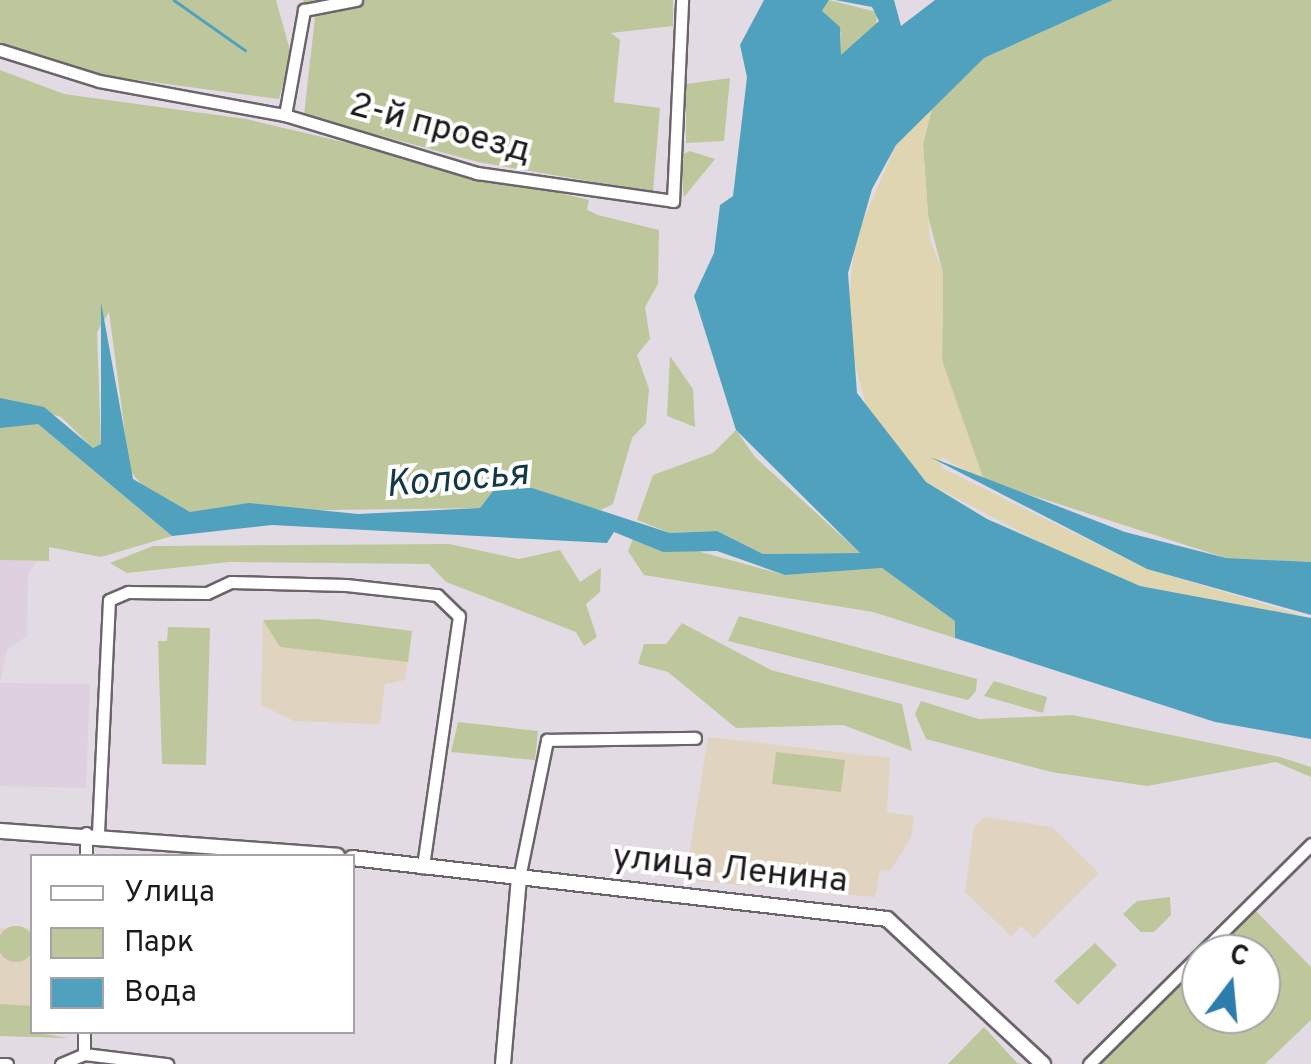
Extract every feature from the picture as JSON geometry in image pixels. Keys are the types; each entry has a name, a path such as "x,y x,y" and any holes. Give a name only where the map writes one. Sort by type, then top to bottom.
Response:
{"main road":[{"path":"0,831 92,833 315,854"},
{"name":"улица Ленина","path":"355,858 887,918 1043,1064"},
{"path":"503,1064 519,878"}],"street":[{"path":"285,115 299,5 356,0"},
{"name":"2-й проезд","path":"0,50 99,81 285,115 477,173 673,200 682,0"},
{"path":"87,854 92,833 106,605 124,592 208,593 232,582 423,593 456,610 460,642 423,867"},
{"path":"519,878 547,740 695,738"},
{"path":"1089,1064 1311,844"},
{"path":"84,1034 84,1054"},
{"path":"61,1064 84,1054 168,1064"}],"shaded area":[{"path":"0,560 37,561 28,574 27,636 7,650 0,683"},
{"path":"317,619 412,631 405,680 385,684 380,724 294,721 261,705 263,620"},
{"path":"0,683 90,684 86,788 0,786"},
{"path":"708,737 890,758 887,812 914,816 911,838 890,871 880,870 875,897 685,880"},
{"path":"985,817 1052,827 1099,873 1034,938 1021,926 1011,936 965,892 974,827"},
{"path":"0,928 30,929 30,1034 68,1038 0,1036"}],"green space":[{"path":"0,0 276,0 291,54 279,99 107,76 0,43"},
{"path":"303,0 673,0 673,26 611,33 620,40 614,102 660,108 653,192 478,162 304,115 315,17"},
{"path":"829,0 877,12 876,28 841,55 841,33 822,11"},
{"path":"1113,0 1311,0 1311,562 1226,558 984,480 956,410 942,360 943,273 928,216 923,144 935,96 984,58"},
{"path":"0,70 64,94 246,119 589,200 587,210 598,215 659,230 658,284 645,307 650,339 637,355 649,389 646,423 632,438 613,504 601,510 496,487 480,508 190,512 149,493 130,471 109,312 97,332 101,444 93,448 61,417 0,398"},
{"path":"730,78 724,141 686,143 686,84"},
{"path":"690,151 715,159 684,197 679,156"},
{"path":"670,356 693,389 695,427 667,416"},
{"path":"18,420 38,424 172,536 101,557 49,547 49,561 0,560 0,428"},
{"path":"736,430 755,457 860,553 763,554 717,531 670,533 637,520 653,475 713,453"},
{"path":"635,534 785,575 882,568 955,621 955,638 873,612 644,575 628,551"},
{"path":"449,544 519,559 560,550 580,582 601,568 600,592 586,604 597,637 584,646 576,632 446,582 429,564 229,562 127,573 110,563 153,546"},
{"path":"739,616 977,679 976,691 968,700 728,641"},
{"path":"317,619 412,631 408,662 280,647 263,620"},
{"path":"682,623 771,670 902,704 912,751 843,725 736,728 668,672 638,664 644,644 666,644"},
{"path":"168,627 210,628 206,765 162,764 158,641 167,641"},
{"path":"994,681 1047,697 1043,713 984,696"},
{"path":"921,701 979,719 1073,715 1280,757 1311,767 1311,777 1276,762 1147,786 1051,772 926,739 915,714"},
{"path":"458,722 538,731 535,760 451,752"},
{"path":"776,752 845,760 841,792 772,784"},
{"path":"1170,897 1171,915 1154,932 1141,932 1123,914 1137,901"},
{"path":"1256,911 1279,934 1233,934"},
{"path":"16,926 29,931 29,957 16,962 3,957 -1,937 3,931"},
{"path":"1281,936 1311,967 1311,1020 1265,1064 1100,1064 1181,985 1181,1034 1281,1034"},
{"path":"1095,943 1117,965 1078,1005 1054,981"},
{"path":"0,1004 30,1006 30,1034 68,1038 0,1036"},
{"path":"984,1027 1017,1063 1021,1064 948,1064"}],"sand":[{"path":"935,96 923,144 930,240 943,273 942,360 984,480 941,457 942,468 1147,569 1311,618 1140,586 1070,558 926,482 868,413 846,330 855,239 896,145"}],"water":[{"path":"764,0 829,0 822,11 840,27 841,55 879,21 872,7 835,0 894,0 901,26 935,0 1113,0 984,58 896,145 872,189 848,273 857,393 926,482 987,519 1140,586 1311,618 1311,739 1215,722 955,638 955,621 882,568 785,575 717,551 663,552 614,532 607,543 272,525 172,536 38,424 0,428 0,398 44,407 93,448 101,444 101,302 133,479 190,512 249,503 358,514 480,508 496,487 532,488 670,533 717,531 763,554 860,553 736,430 694,296 714,253 720,205 733,196 747,77 740,45"},
{"path":"930,457 1125,532 1226,558 1311,562 1311,615 1147,569"}],"waterway":[{"path":"174,0 245,50"}],"water label":[{"name":"Колосья","path":"457,481"}]}
